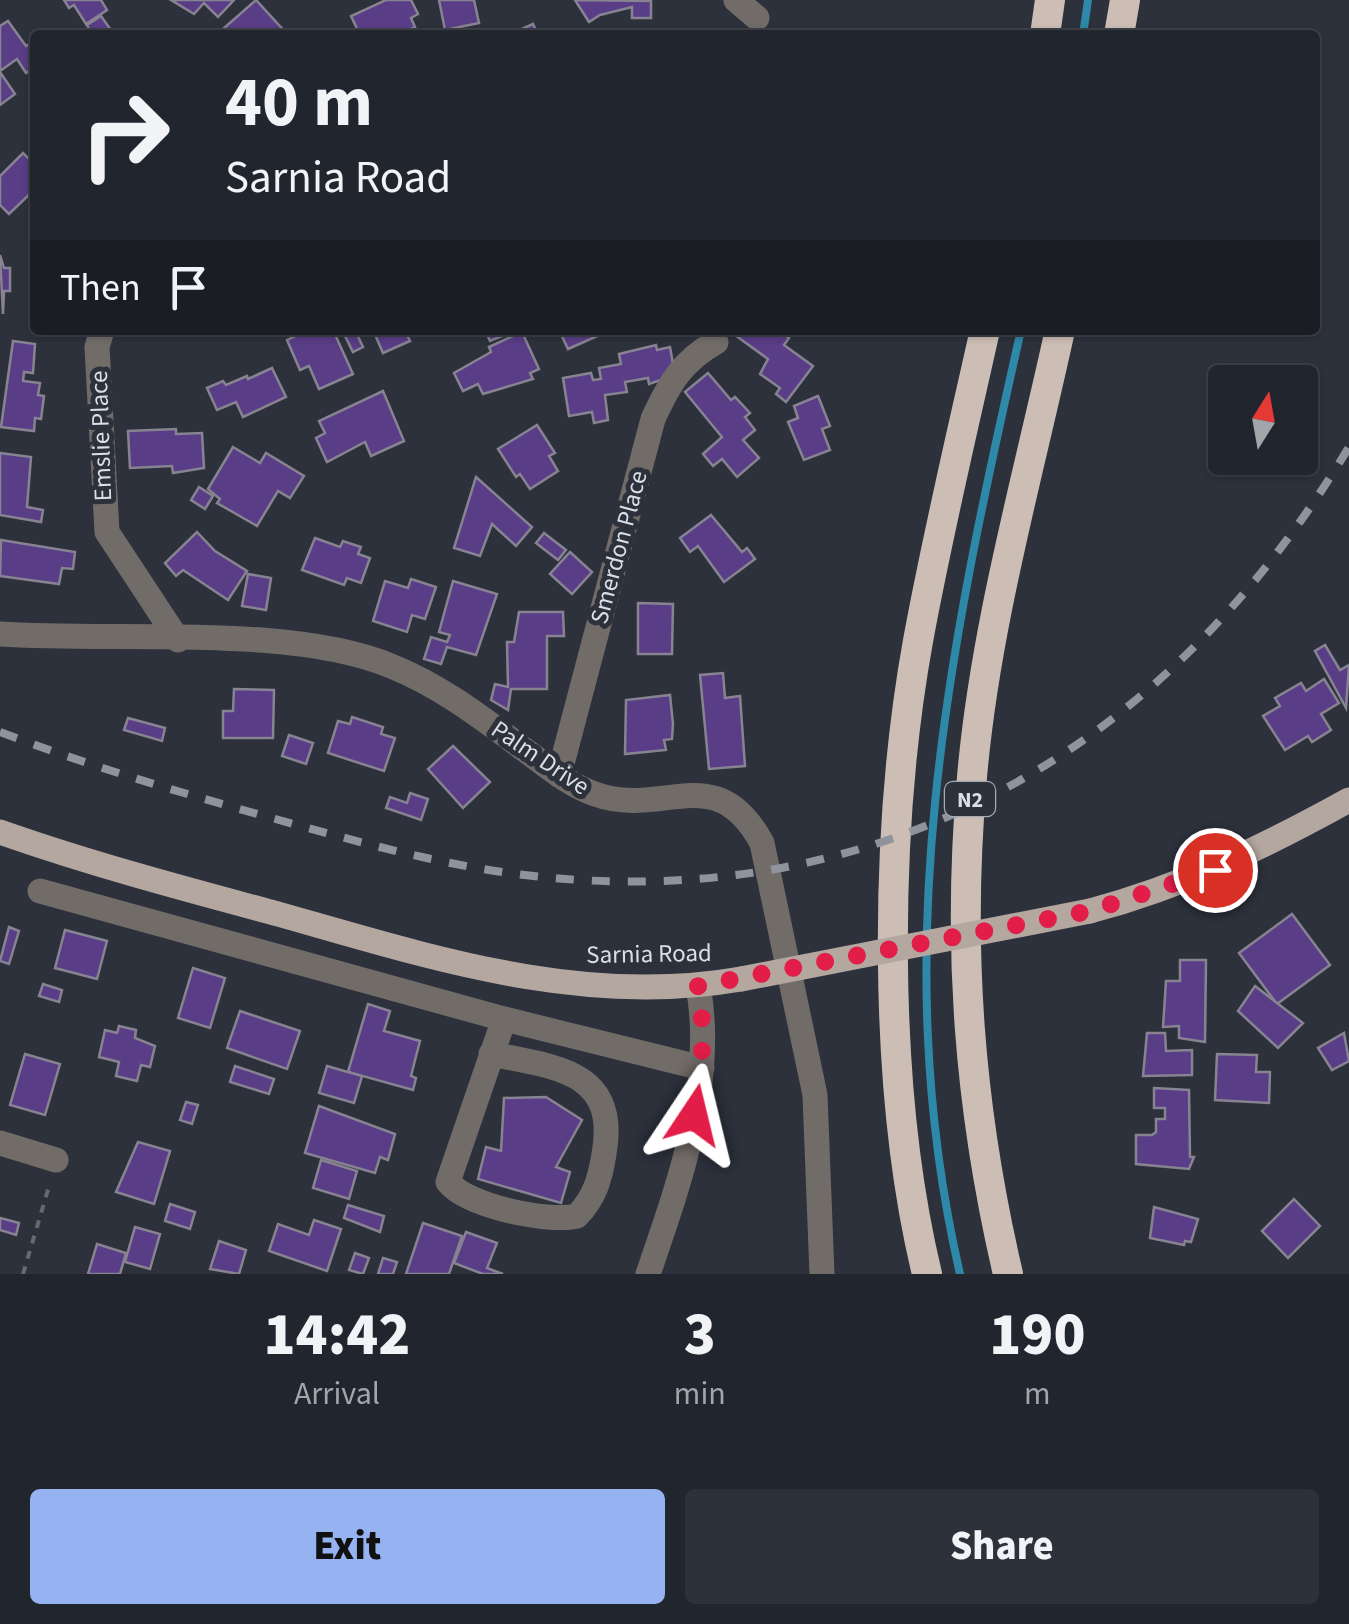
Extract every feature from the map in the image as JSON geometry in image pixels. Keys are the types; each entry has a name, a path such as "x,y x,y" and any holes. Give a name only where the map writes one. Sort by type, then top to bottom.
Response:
{"highway":[{"path":"1045,30 1050,0"},
{"path":"1121,30 1125,0"},
{"path":"927,1274 904,1144 895,1026 901,768 917,642 984,335"},
{"name":"N2","path":"1008,1274 979,1140 968,1020 966,874 972,774 984,681 1059,335"}],"main road":[{"name":"Sarnia Road","path":"0,832 73,858 462,966 546,982 616,988 698,986 1090,911 1215,870 1349,800"}],"street":[{"path":"736,0 757,18"},
{"name":"Emslie Place","path":"101,335 97,348 107,532 178,640"},
{"name":"Smerdon Place","path":"560,775 653,419 670,382 691,356 716,342"},
{"name":"Palm Drive","path":"0,634 326,648 387,664 452,696 560,775 607,798 713,796 748,817 762,843 815,1095 822,1274"},
{"path":"40,891 504,1019 702,1068"},
{"path":"186,932 194,891"},
{"path":"648,1274 678,1178 702,1068 704,1021 698,986"},
{"path":"491,1054 560,1072 598,1092 604,1102 606,1142 599,1183 577,1216 561,1220 480,1203 457,1194 448,1182 491,1054 504,1019"},
{"path":"0,1143 56,1160"}],"path":[{"path":"23,1274 56,1160"}],"building":[{"path":"64,0 101,0 107,10 86,24 74,5 69,8"},
{"path":"171,0 234,0 218,17 204,3 194,14"},
{"path":"256,0 283,30 226,30"},
{"path":"386,0 411,0 418,14 411,18 415,27 409,30 358,30 351,16"},
{"path":"439,0 474,0 479,23 445,30"},
{"path":"575,0 651,1 651,18 632,18 632,7 589,22"},
{"path":"101,16 111,30 90,30 87,25"},
{"path":"8,21 26,46 30,43 30,70 26,73 17,59 0,71 0,26"},
{"path":"0,72 15,94 0,105"},
{"path":"23,153 29,159 30,194 9,214 0,205 0,176"},
{"path":"0,255 4,268 10,268 10,291 4,291 3,314"},
{"path":"298,335 335,335 353,374 319,389 309,366 300,370 287,340"},
{"path":"344,335 357,335 363,347 353,352"},
{"path":"375,335 407,335 410,341 383,353"},
{"path":"523,335 539,369 530,373 533,379 483,394 478,384 463,391 454,373 491,352 489,347"},
{"path":"561,335 600,335 568,349"},
{"path":"735,335 785,335 789,338 784,345 813,366 786,402 776,394 780,388 760,374 768,359"},
{"path":"13,341 35,344 33,373 24,372 23,381 40,383 38,395 44,396 41,419 35,418 34,431 1,427"},
{"path":"656,345 657,350 670,347 675,375 649,384 648,378 625,382 627,392 605,395 608,420 594,423 592,412 569,416 563,378 591,373 593,380 601,379 599,368 621,364 619,354"},
{"path":"272,368 286,397 243,417 236,402 217,410 207,388 223,381 226,385 247,376 248,379"},
{"path":"708,373 731,400 735,397 750,413 745,417 755,430 743,440 759,458 737,477 722,459 713,466 703,454 722,437 685,392"},
{"path":"383,391 404,441 371,456 365,442 327,462 316,438 325,433 319,421"},
{"path":"818,396 830,426 822,429 830,450 804,460 788,422 798,418 794,406"},
{"path":"537,425 555,453 549,456 558,471 530,489 520,474 516,477 498,449"},
{"path":"176,429 176,434 202,433 204,468 173,473 172,466 130,468 128,431"},
{"path":"233,447 260,463 266,453 304,476 290,498 278,491 257,526 217,503 220,499 208,489"},
{"path":"0,453 31,457 27,507 43,510 41,522 0,515"},
{"path":"476,477 532,527 516,546 492,524 480,556 454,548"},
{"path":"199,487 213,496 205,509 191,500"},
{"path":"711,515 742,552 747,548 755,559 724,582 698,546 690,552 680,538"},
{"path":"197,532 215,551 247,571 228,600 183,570 176,576 165,563"},
{"path":"544,533 566,550 558,560 536,543"},
{"path":"315,538 340,547 343,541 361,547 358,554 370,558 361,583 347,578 344,585 302,570"},
{"path":"1,540 75,552 73,569 62,568 59,584 0,576"},
{"path":"570,552 592,572 572,594 550,574"},
{"path":"248,574 271,578 266,610 242,606"},
{"path":"411,579 436,587 425,619 412,615 407,632 373,621 385,581 408,588"},
{"path":"453,581 497,594 476,655 447,647 441,664 424,659 431,637 447,642 450,635 439,632"},
{"path":"638,603 673,604 672,654 638,654"},
{"path":"519,612 563,612 564,636 547,636 547,689 511,689 508,710 491,700 495,684 508,687 507,642 514,642"},
{"path":"1325,645 1340,670 1349,665 1346,708 1315,651"},
{"path":"723,673 725,698 740,696 745,766 709,769 700,675"},
{"path":"1324,679 1339,703 1321,714 1331,730 1312,742 1308,736 1285,750 1263,716 1280,706 1275,698 1301,683 1306,691"},
{"path":"234,689 274,690 273,738 223,738 223,711 233,711"},
{"path":"670,695 672,739 664,740 666,750 625,754 626,700"},
{"path":"352,717 383,727 381,734 395,738 384,771 328,753 338,721 350,724"},
{"path":"128,718 165,728 162,741 124,730"},
{"path":"289,735 313,743 306,764 282,756"},
{"path":"453,746 490,782 463,808 428,769"},
{"path":"410,793 428,799 421,820 386,808 390,797 407,803"},
{"path":"1292,914 1330,965 1277,1004 1239,953"},
{"path":"9,927 19,931 9,964 0,961"},
{"path":"65,930 107,941 97,979 55,968"},
{"path":"1180,960 1206,960 1205,1042 1179,1038 1179,1026 1163,1027 1166,981 1180,981"},
{"path":"193,968 225,978 210,1028 178,1018"},
{"path":"43,984 62,990 59,1002 39,996"},
{"path":"1255,986 1303,1023 1278,1048 1238,1011"},
{"path":"368,1004 390,1011 384,1031 420,1041 411,1076 416,1078 413,1090 348,1072"},
{"path":"240,1011 300,1031 287,1069 227,1048"},
{"path":"119,1026 136,1030 135,1038 155,1046 150,1067 141,1065 137,1081 116,1076 119,1062 99,1057 105,1030 117,1033"},
{"path":"1147,1033 1165,1033 1166,1051 1192,1050 1192,1075 1143,1076"},
{"path":"1344,1033 1349,1061 1332,1070 1318,1048"},
{"path":"25,1054 60,1064 45,1115 10,1105"},
{"path":"1217,1054 1257,1055 1256,1072 1270,1072 1269,1103 1215,1100"},
{"path":"235,1066 274,1079 269,1094 230,1082"},
{"path":"327,1066 362,1076 354,1103 319,1093"},
{"path":"1154,1088 1189,1090 1190,1157 1194,1157 1189,1169 1136,1164 1136,1135 1152,1135 1156,1132 1156,1119 1165,1119 1165,1108 1154,1108"},
{"path":"546,1097 582,1120 556,1167 570,1172 561,1203 478,1179 486,1147 501,1151 504,1098"},
{"path":"186,1102 198,1105 192,1124 180,1120"},
{"path":"319,1106 395,1134 388,1160 380,1157 375,1173 305,1153"},
{"path":"138,1142 170,1151 154,1204 116,1192"},
{"path":"321,1160 357,1171 349,1199 313,1188"},
{"path":"1294,1199 1320,1226 1288,1258 1262,1231"},
{"path":"170,1204 195,1212 190,1229 165,1221"},
{"path":"348,1205 384,1216 380,1232 344,1218"},
{"path":"1154,1207 1198,1219 1191,1242 1185,1241 1184,1245 1150,1238"},
{"path":"0,1218 19,1223 16,1235 0,1230"},
{"path":"314,1220 341,1229 327,1271 269,1251 278,1224 309,1235"},
{"path":"423,1223 462,1236 449,1274 406,1274"},
{"path":"135,1227 160,1234 150,1269 125,1262"},
{"path":"466,1232 497,1243 487,1268 503,1274 483,1274 454,1263"},
{"path":"219,1241 246,1250 239,1274 210,1269"},
{"path":"97,1244 126,1253 120,1274 88,1274"},
{"path":"355,1253 369,1258 363,1274 349,1270"},
{"path":"383,1258 397,1262 393,1274 378,1274"}],"waterway":[{"path":"1084,30 1088,0"},
{"path":"960,1274 938,1153 928,1034 927,916 935,799 950,683 1020,335"}],"railway":[{"path":"0,732 209,800 475,868 542,877 670,881 791,866 904,834 1010,786 1108,722 1197,644 1278,552 1349,447"}],"route":[{"path":"694,1115 704,1021 698,986 1090,911 1215,870"}]}
